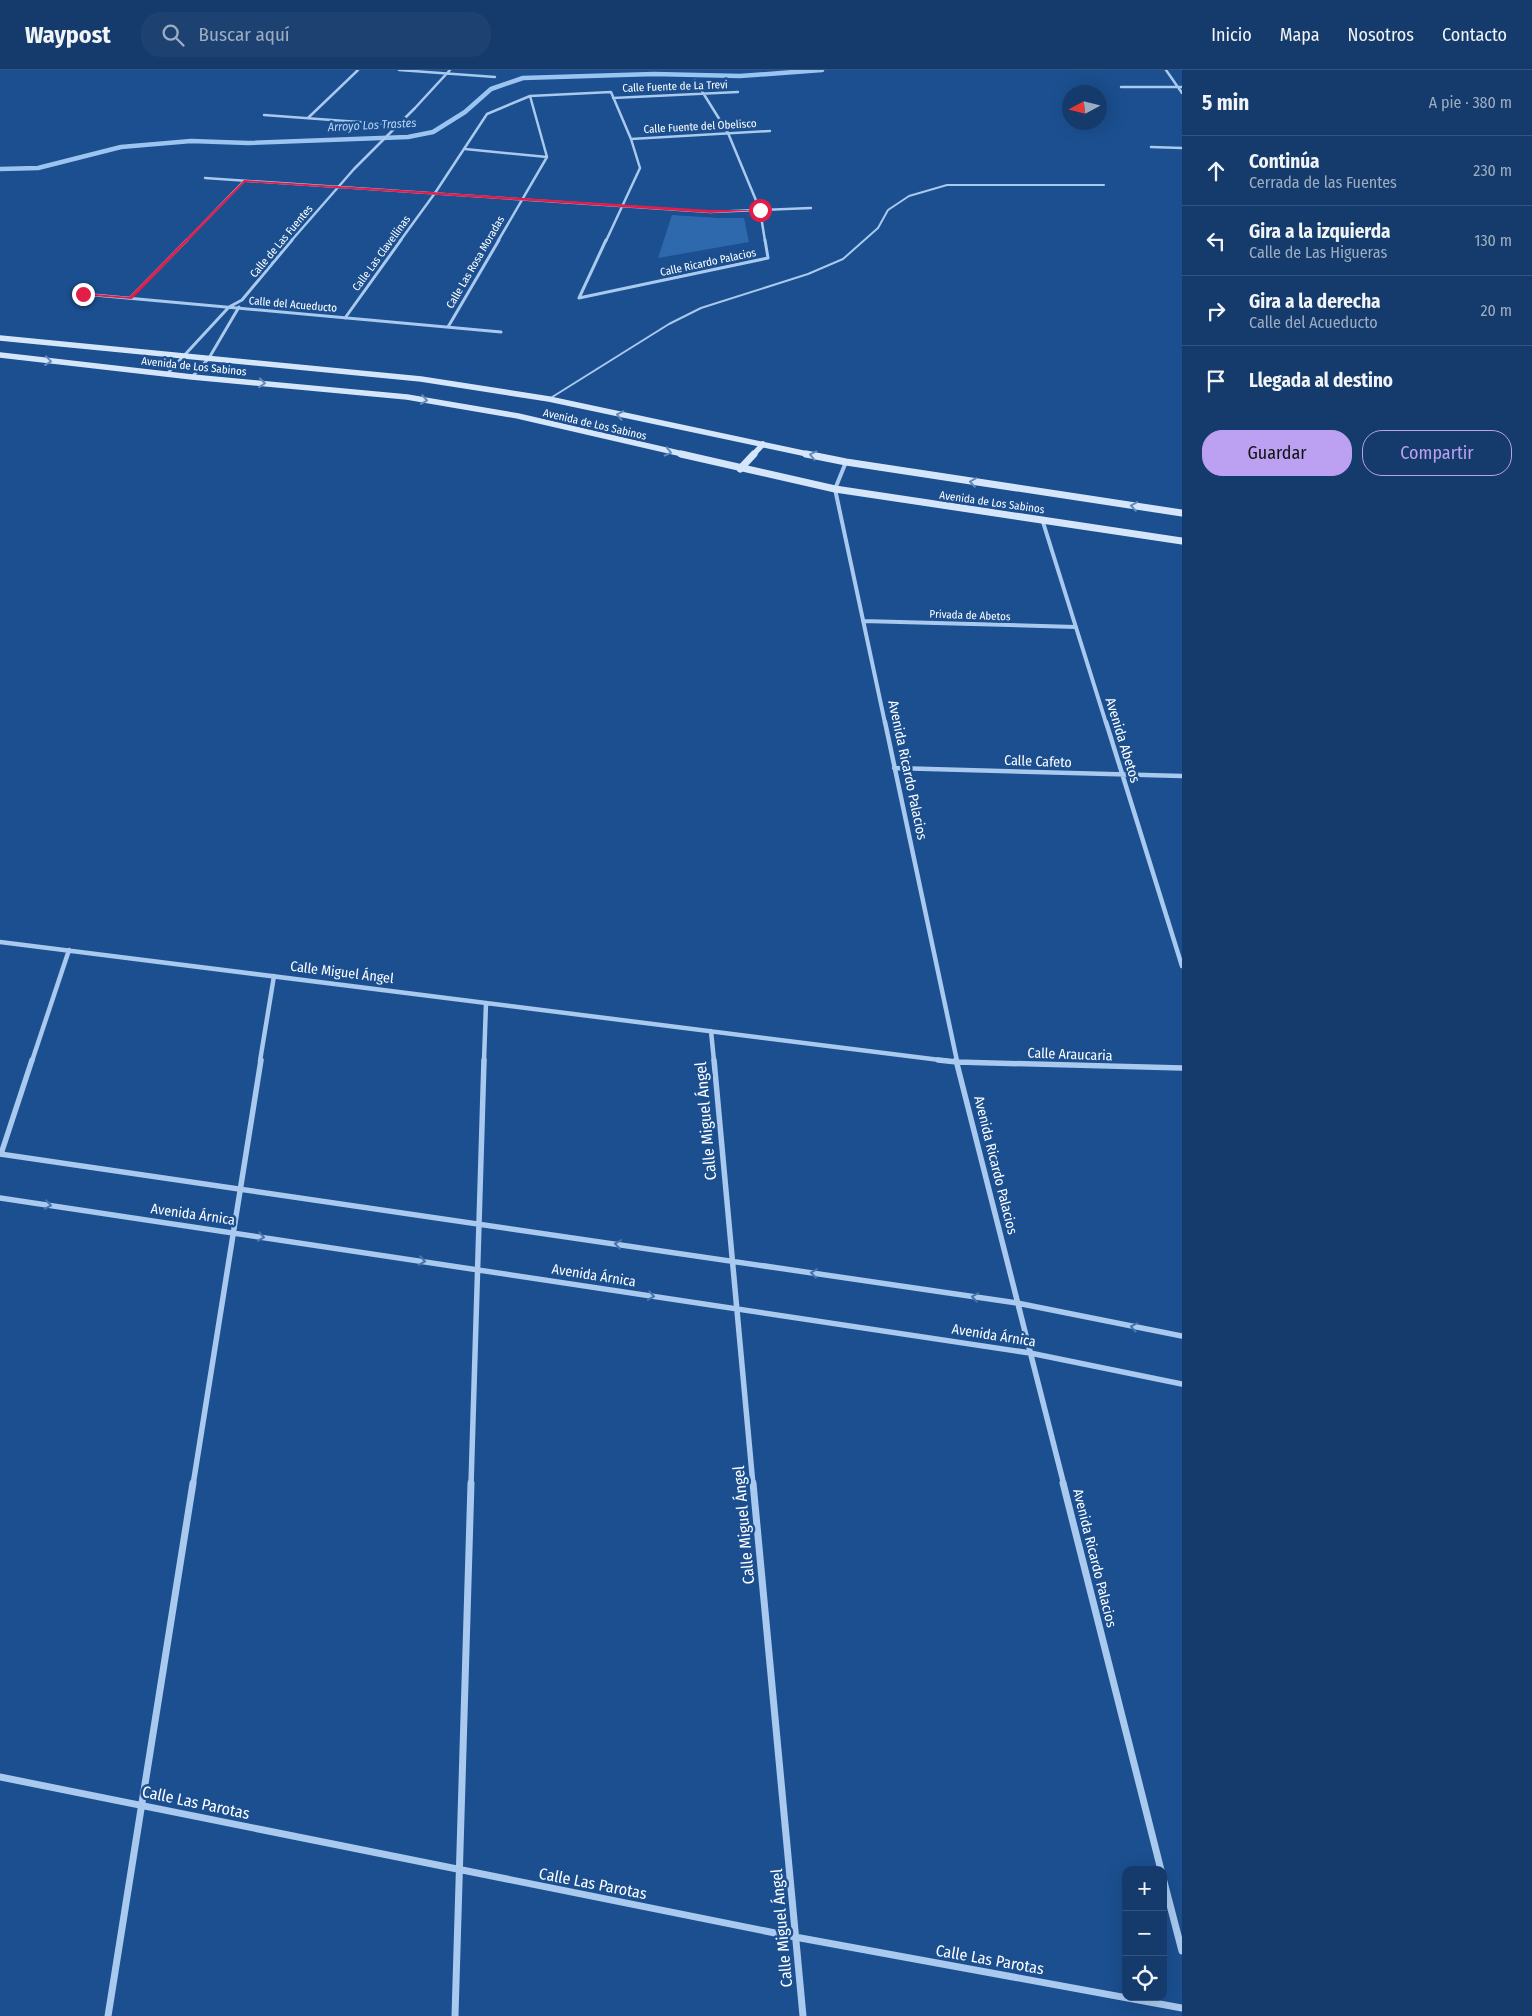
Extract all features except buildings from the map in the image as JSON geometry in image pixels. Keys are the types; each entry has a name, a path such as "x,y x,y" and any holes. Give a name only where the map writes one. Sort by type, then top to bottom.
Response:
{"street":[{"path":"308,118 358,70"},
{"path":"399,70 495,76"},
{"path":"264,116 400,125 450,70"},
{"path":"1166,70 1182,93"},
{"name":"Calle Ricardo Palacios","path":"623,206 579,298 768,258 760,210 728,133 695,80"},
{"path":"1121,86 1182,87"},
{"name":"Calle Fuente de La Trevi","path":"465,150 487,114 530,96 611,92 614,98 738,92"},
{"path":"465,150 547,157 530,96"},
{"path":"614,98 631,139 640,168 623,206"},
{"name":"Calle de Las Fuentes","path":"239,308 242,300 338,186 387,135 400,125"},
{"name":"Calle Fuente del Obelisco","path":"631,139 770,131"},
{"path":"1151,148 1182,148"},
{"name":"Calle Las Clavellinas","path":"345,318 465,150"},
{"name":"Calle Las Rosa Moradas","path":"448,327 547,157"},
{"path":"205,178 710,212 811,208"},
{"path":"130,298 244,181"},
{"name":"Calle del Acueducto","path":"83,294 501,332"},
{"name":"Calle de Las Fuentes","path":"229,307 242,300"},
{"path":"167,374 229,307"},
{"path":"192,377 209,358 239,308"},
{"name":"Avenida de Los Sabinos","path":"0,338 421,379 549,399 846,462 1182,513"},
{"name":"Avenida de Los Sabinos","path":"0,355 192,377 407,397 518,416 740,469 835,489 1182,541"},
{"path":"740,469 763,444"},
{"path":"835,489 846,462"},
{"name":"Avenida Ricardo Palacios","path":"835,489 957,1062 1160,1866"},
{"name":"Avenida Abetos","path":"1042,520 1182,966"},
{"name":"Privada de Abetos","path":"863,621 1076,627"},
{"name":"Calle Cafeto","path":"894,768 1182,776"},
{"name":"Calle Miguel Ángel","path":"0,942 957,1062"},
{"path":"69,950 0,1154 1017,1303 1182,1336"},
{"path":"108,2016 274,976"},
{"path":"455,2016 486,1003"},
{"name":"Calle Miguel Ángel","path":"711,1031 803,2016"},
{"name":"Calle Araucaria","path":"957,1062 1182,1068"},
{"name":"Avenida Árnica","path":"0,1198 1030,1353 1182,1384"},
{"name":"Calle Las Parotas","path":"0,1776 459,1871 795,1937 1182,2008"},
{"path":"1167,1894 1182,1952"}],"lane":[{"path":"549,399 669,324 701,308 808,274 843,259 878,228 888,210 909,196 947,185 1104,186"}],"shaded area":[{"path":"672,215 744,218 749,242 658,258"}],"waterway":[{"name":"Arroyo Los Trastes","path":"0,169 38,168 121,147 191,141 248,143 408,137 433,132 465,112 491,89 523,78 654,74 740,76 822,70"}],"route":[{"path":"83,294 130,298 244,181 710,212 760,210"}]}
